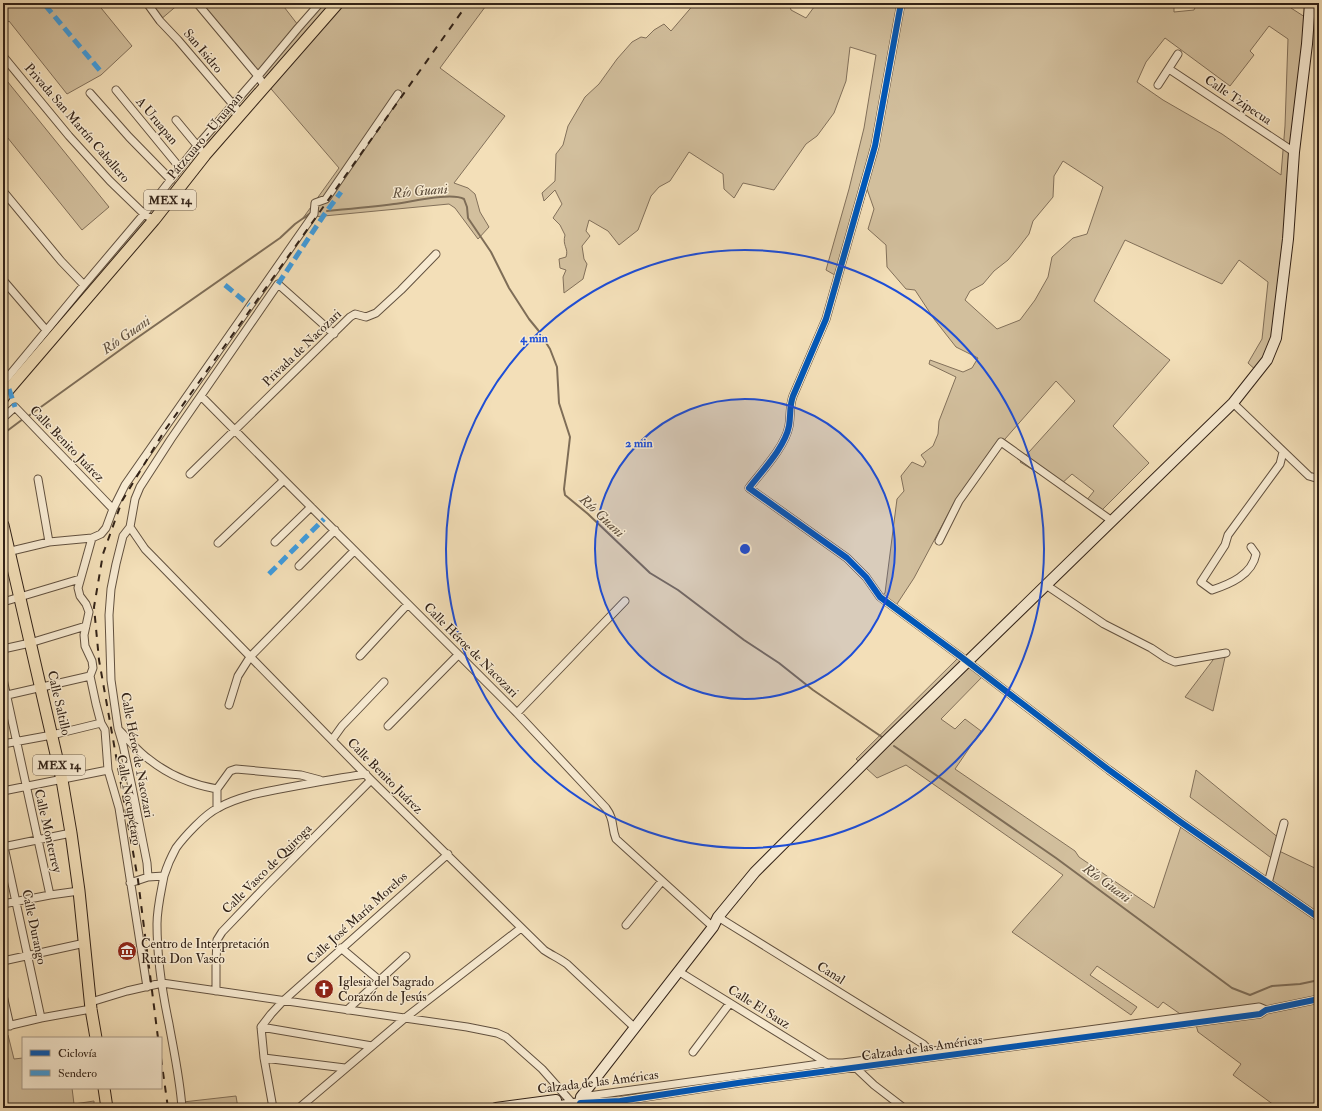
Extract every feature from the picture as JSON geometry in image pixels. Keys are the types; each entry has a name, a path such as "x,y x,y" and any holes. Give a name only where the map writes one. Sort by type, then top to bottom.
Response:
{"main road":[{"name":"Pátzcuaro - Uruapan","path":"3,398 154,220 205,155 338,3"},
{"path":"577,1104 713,927 718,917 756,872 967,662 1233,403 1267,360 1276,338 1288,239 1294,152 1307,44 1310,3"},
{"name":"Calle Saltillo","path":"3,525 6,552 20,598 62,780 79,891 91,1006"},
{"name":"MEX 14","path":"91,1006 96,1037"},
{"path":"104,1089 107,1108"},
{"name":"Calzada de las Américas","path":"496,1108 577,1104"},
{"name":"Calzada de las Américas","path":"546,1108 577,1104"}],"street":[{"name":"San Isidro","path":"147,3 160,21 178,40 241,115"},
{"path":"198,3 258,76 265,87"},
{"path":"3,383 144,214 198,146 320,3"},
{"path":"901,3 875,146 826,320 791,400 789,426 784,439 774,456 749,488 847,558 866,577 880,597 1115,774 1319,918"},
{"path":"1158,85 1178,54"},
{"name":"Privada San Martín Caballero","path":"3,56 110,181 144,214 154,220"},
{"name":"Calle Tzipecua","path":"1168,69 1294,152"},
{"name":"A Uruapan","path":"116,90 180,168"},
{"path":"90,93 129,137 171,180"},
{"path":"6,552 49,542 92,538 101,534 106,528 113,509 125,485 314,214 315,203 326,199 398,94"},
{"path":"176,120 205,155"},
{"path":"3,191 61,261 84,285"},
{"name":"Privada de Nacozari","path":"190,474 350,317 356,314 366,316 376,313 436,254"},
{"path":"3,280 46,330"},
{"name":"Calle Héroe de Nacozari","path":"148,877 147,863 131,780 118,728 111,680 109,615 111,589 123,536 130,527 134,499 171,439 278,284 334,334"},
{"name":"Calle Héroe de Nacozari","path":"201,396 517,713 606,808 612,818 616,839 713,927"},
{"path":"1233,403 1309,476 1319,479"},
{"name":"Calle Benito Juárez","path":"3,418 15,407 113,509"},
{"path":"939,541 959,501 1001,442 1112,521"},
{"path":"1251,547 1256,554 1254,562 1249,570 1238,579 1212,590 1201,582 1225,545 1228,535 1280,464 1283,452"},
{"path":"38,479 49,542"},
{"path":"218,543 284,480"},
{"path":"275,542 311,507"},
{"name":"Calle Benito Juárez","path":"130,527 145,549 250,657 448,854 520,928 544,950 559,957 635,1028"},
{"path":"299,566 335,530"},
{"name":"Calle Nocupétaro","path":"92,538 78,588 80,596 86,604 89,612 84,635 85,646 92,661 93,668 90,676 101,723 105,730 108,770 119,808 147,987"},
{"path":"229,705 238,676 250,657 354,550"},
{"path":"3,602 80,579"},
{"path":"1046,586 1104,624 1175,662 1226,653"},
{"path":"517,713 625,601"},
{"path":"360,656 408,604"},
{"path":"3,648 30,643 86,626"},
{"path":"388,726 458,655"},
{"path":"5,696 90,676"},
{"name":"Calle Monterrey","path":"3,679 5,696 50,895"},
{"path":"332,740 342,726 384,682"},
{"path":"3,744 52,735 101,723"},
{"path":"118,728 132,744 156,764 199,786 217,790"},
{"path":"217,808 217,790 230,771 236,768 301,775 322,781"},
{"path":"3,791 108,770"},
{"path":"182,1108 181,1092 158,954 157,923 159,902 164,876 169,861 177,848 198,824 217,808 260,792 322,781 369,777"},
{"name":"Calle Vasco de Quiroga","path":"216,991 218,940 222,932 369,777"},
{"path":"1268,883 1284,824"},
{"path":"3,846 71,833"},
{"name":"Calle Durango","path":"3,846 17,901 41,1018"},
{"name":"Calle José María Morelos","path":"261,1027 270,1014 283,1001 448,854"},
{"path":"130,884 148,877 164,876"},
{"path":"626,925 662,882"},
{"path":"3,904 79,891"},
{"name":"Canal","path":"718,917 923,1044 930,1051"},
{"path":"299,1108 405,1018 520,928"},
{"path":"3,961 84,943"},
{"path":"341,948 379,980"},
{"path":"347,1010 406,956"},
{"name":"Calle El Sauz","path":"678,971 827,1063"},
{"path":"3,995 6,1026 91,1006 127,991 162,983 497,1032 506,1037 542,1069 577,1104"},
{"name":"Calzada de las Américas","path":"577,1104 620,1101 738,1083 856,1068 1000,1045 1154,1026 1259,1007 1266,1010 1319,999"},
{"path":"693,1052 730,1003"},
{"path":"273,1108 264,1058 261,1027 372,1046"},
{"name":"Calzada de las Américas","path":"577,1104 827,1063 843,1063 930,1051 1000,1045"},
{"path":"264,1058 346,1068"},
{"path":"827,1063 827,1072"},
{"path":"856,1068 874,1085 904,1108"}],"shaded area":[{"path":"3,3 97,3 132,46 101,75 67,94 9,21 3,26"},
{"path":"146,3 180,3 160,20"},
{"path":"201,3 281,3 298,25 316,3 488,3 440,68 505,116 454,183 468,188 475,194 480,212 489,227 478,239 455,208 449,204 303,218 339,168 272,90"},
{"path":"695,3 789,3 791,10 806,18 817,3 1174,3 1174,12 1194,10 1197,3 1292,3 1291,8 1308,19 1276,338 1258,372 1248,363 1262,339 1268,282 1239,260 1222,284 1125,240 1094,301 1170,360 1113,426 1149,463 1099,513 1086,501 1094,491 1072,474 1059,486 1020,462 1075,401 1056,381 998,447 954,503 914,578 895,607 880,597 885,593 897,499 904,491 901,476 912,462 923,467 926,462 921,455 933,446 938,434 939,421 956,377 929,364 930,360 963,372 972,368 978,358 956,347 934,319 915,290 906,289 887,267 886,245 868,229 874,209 867,189 840,278 826,270 849,189 864,128 876,55 850,47 846,81 834,113 817,136 806,144 774,190 743,183 734,198 724,189 723,174 689,152 670,181 659,187 651,196 638,230 619,245 608,231 589,220 586,231 590,236 582,246 584,259 587,264 583,279 564,293 563,277 566,270 560,268 559,259 566,257 567,254 564,242 565,235 560,225 553,218 562,204 555,190 544,201 542,193 555,181 556,154 563,145 568,126 585,97 599,84 617,59 632,42 641,37 646,38 654,30 664,24 671,31","holes":["1269,26 1288,39 1285,126 1281,175 1222,134 1163,100 1137,82 1146,62 1165,38 1230,86 1254,55 1250,51","1063,161 1103,187 1087,234 1073,238 1052,257 1048,277 1035,300 1020,320 997,329 965,300 970,291 983,284 994,271 1008,260 1029,234 1033,221 1053,197 1054,176"]},
{"path":"3,76 109,207 82,230 3,132"},
{"path":"1226,653 1213,711 1185,697 1216,656"},
{"path":"960,656 984,675 941,719 955,729 965,719 981,731 955,769 1075,851 1079,857 1154,908 1182,823 1268,883 1274,860 1190,797 1196,770 1280,839 1277,850 1319,870 1319,1108 1278,1108 1233,1075 1241,1064 1198,1032 1196,1025 1163,1002 1158,1008 1097,966 1090,975 1137,1007 1131,1015 1012,932 1063,875 906,765 877,778 856,759"},
{"path":"8,1035 14,1059 22,1058 22,1089 72,1089 74,1104 94,1101 94,1108 3,1108 3,1036"},
{"path":"236,1096 238,1108 184,1108 183,1102"}],"waterway":[{"name":"Río Guani","path":"327,211 386,205 441,197 458,197 464,199 467,207 468,218 491,252 509,288 550,349 557,367 559,403 570,437 564,489 565,495 588,514 650,573 678,590 744,640 779,663 813,690 882,737"},
{"name":"Río Guani","path":"27,417 280,238 295,224 312,212"},
{"name":"Río Guani","path":"3,434 23,419"},
{"name":"Río Guani","path":"894,746 1056,858 1232,988 1250,995 1272,986 1300,984 1319,980"}],"railway":[{"path":"158,1037 138,880 99,660 94,607 103,554 122,501 165,430 468,3"},
{"path":"162,1065 168,1108"}],"marked path":[{"path":"45,5 102,73"},
{"path":"278,284 341,192"},
{"path":"225,285 249,305"},
{"path":"9,389 15,407"},
{"path":"269,574 324,519"}],"cycle path":[{"path":"901,3 875,146 826,319 793,396 787,434 778,450 749,488 847,558 866,577 880,597 1109,770 1182,823 1319,918"},
{"path":"579,1108 580,1103 620,1101 738,1083 1260,1014 1266,1010 1319,999"}],"place":[{"name":"Centro de Interpretación Ruta Don Vasco","path":"127,951"},
{"name":"Iglesia del Sagrado Corazón de Jesús","path":"324,989"}]}
